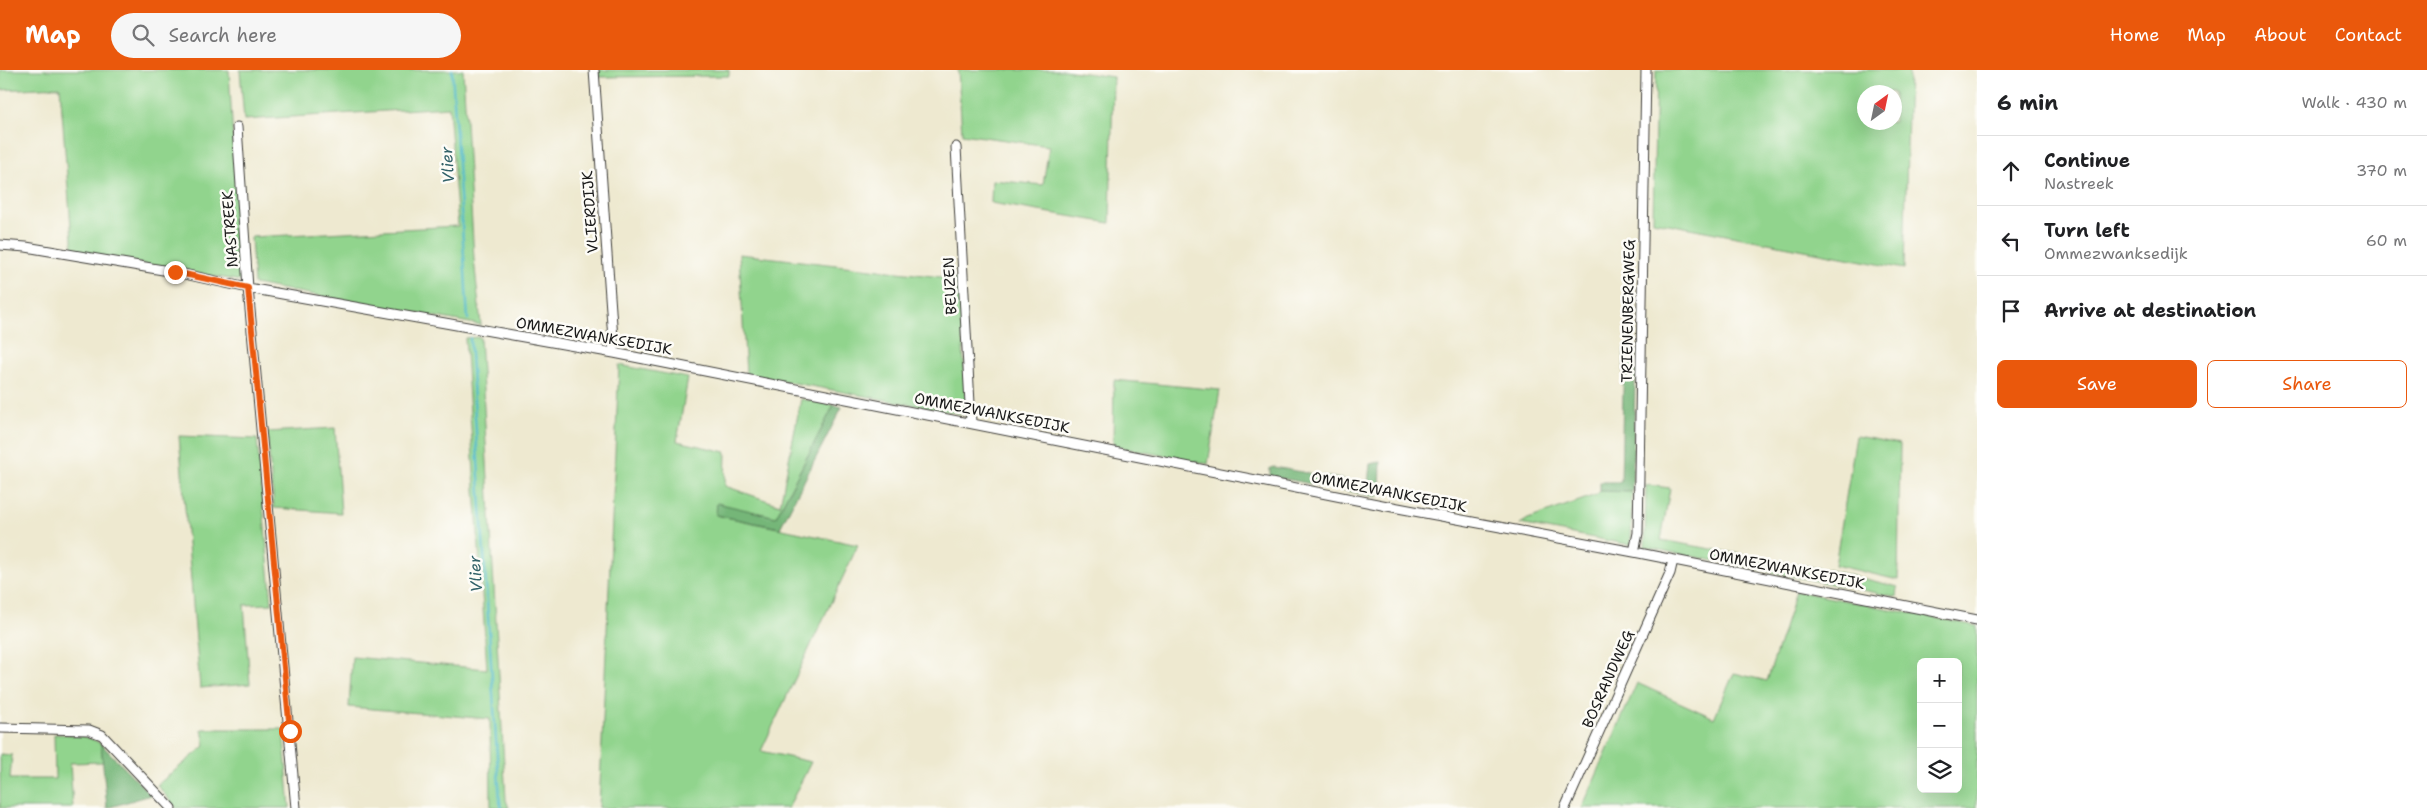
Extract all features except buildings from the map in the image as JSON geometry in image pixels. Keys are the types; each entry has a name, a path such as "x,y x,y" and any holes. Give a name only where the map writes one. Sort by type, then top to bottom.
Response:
{"street":[{"name":"VLIERDIJK","path":"594,70 614,353"},
{"name":"TRIENENBERGWEG","path":"1634,552 1638,533 1646,70"},
{"name":"NASTREEK","path":"237,127 248,288 296,808"},
{"name":"BEUZEN","path":"956,147 971,422"},
{"name":"OMMEZWANKSEDIJK","path":"0,245 175,272 248,288 614,353 971,422 1390,507 1634,552 1977,620"},
{"name":"BOSRANDWEG","path":"1565,808 1670,573 1673,560"},
{"path":"0,728 89,730 102,735 171,808"}],"green space":[{"path":"0,70 229,70 241,281 73,252 60,87 0,90"},
{"path":"240,70 463,70 474,259 481,325 254,284 251,237 458,226 449,107 244,120"},
{"path":"599,70 729,70 729,76 599,77"},
{"path":"958,70 1064,70 1113,77 1110,223 991,203 992,180 1043,185 1049,146 962,134"},
{"path":"1656,70 1909,70 1904,269 1653,221"},
{"path":"739,254 959,279 967,415 746,374"},
{"path":"480,337 506,800 509,808 491,807 490,719 349,707 352,657 487,669 465,338"},
{"path":"1636,347 1632,492 1600,491 1600,482 1621,482 1624,348"},
{"path":"619,365 688,378 677,441 726,452 725,486 780,505 801,399 834,405 776,517 717,504 716,515 858,545 761,751 811,762 788,808 599,808"},
{"path":"1114,380 1220,390 1208,464 1113,446"},
{"path":"834,405 842,407 780,528 716,515 717,503 776,517"},
{"path":"335,428 341,513 274,508 267,432"},
{"path":"179,436 257,439 272,604 244,605 250,684 200,688"},
{"path":"1856,436 1900,444 1898,580 1835,565"},
{"path":"1381,462 1380,493 1378,497 1270,476 1270,468 1274,467 1368,484 1370,464"},
{"path":"1646,485 1670,488 1661,540 1829,570 1898,587 1897,597 1645,547"},
{"path":"1600,491 1632,492 1631,545 1520,524 1528,519 1596,495"},
{"path":"1796,591 1977,626 1977,808 1582,808 1637,683 1714,718 1734,673 1767,681"},
{"path":"202,729 283,729 290,808 176,808 157,785 205,746"},
{"path":"54,734 84,737 101,744 103,762 70,763 73,808 0,808 0,754 12,755 10,779 55,779"},
{"path":"101,744 151,795 107,808"}],"waterway":[{"name":"Vlier","path":"452,70 468,319"},
{"name":"Vlier","path":"470,338 500,802 502,808"}],"route":[{"path":"175,272 248,288 290,731"}]}
